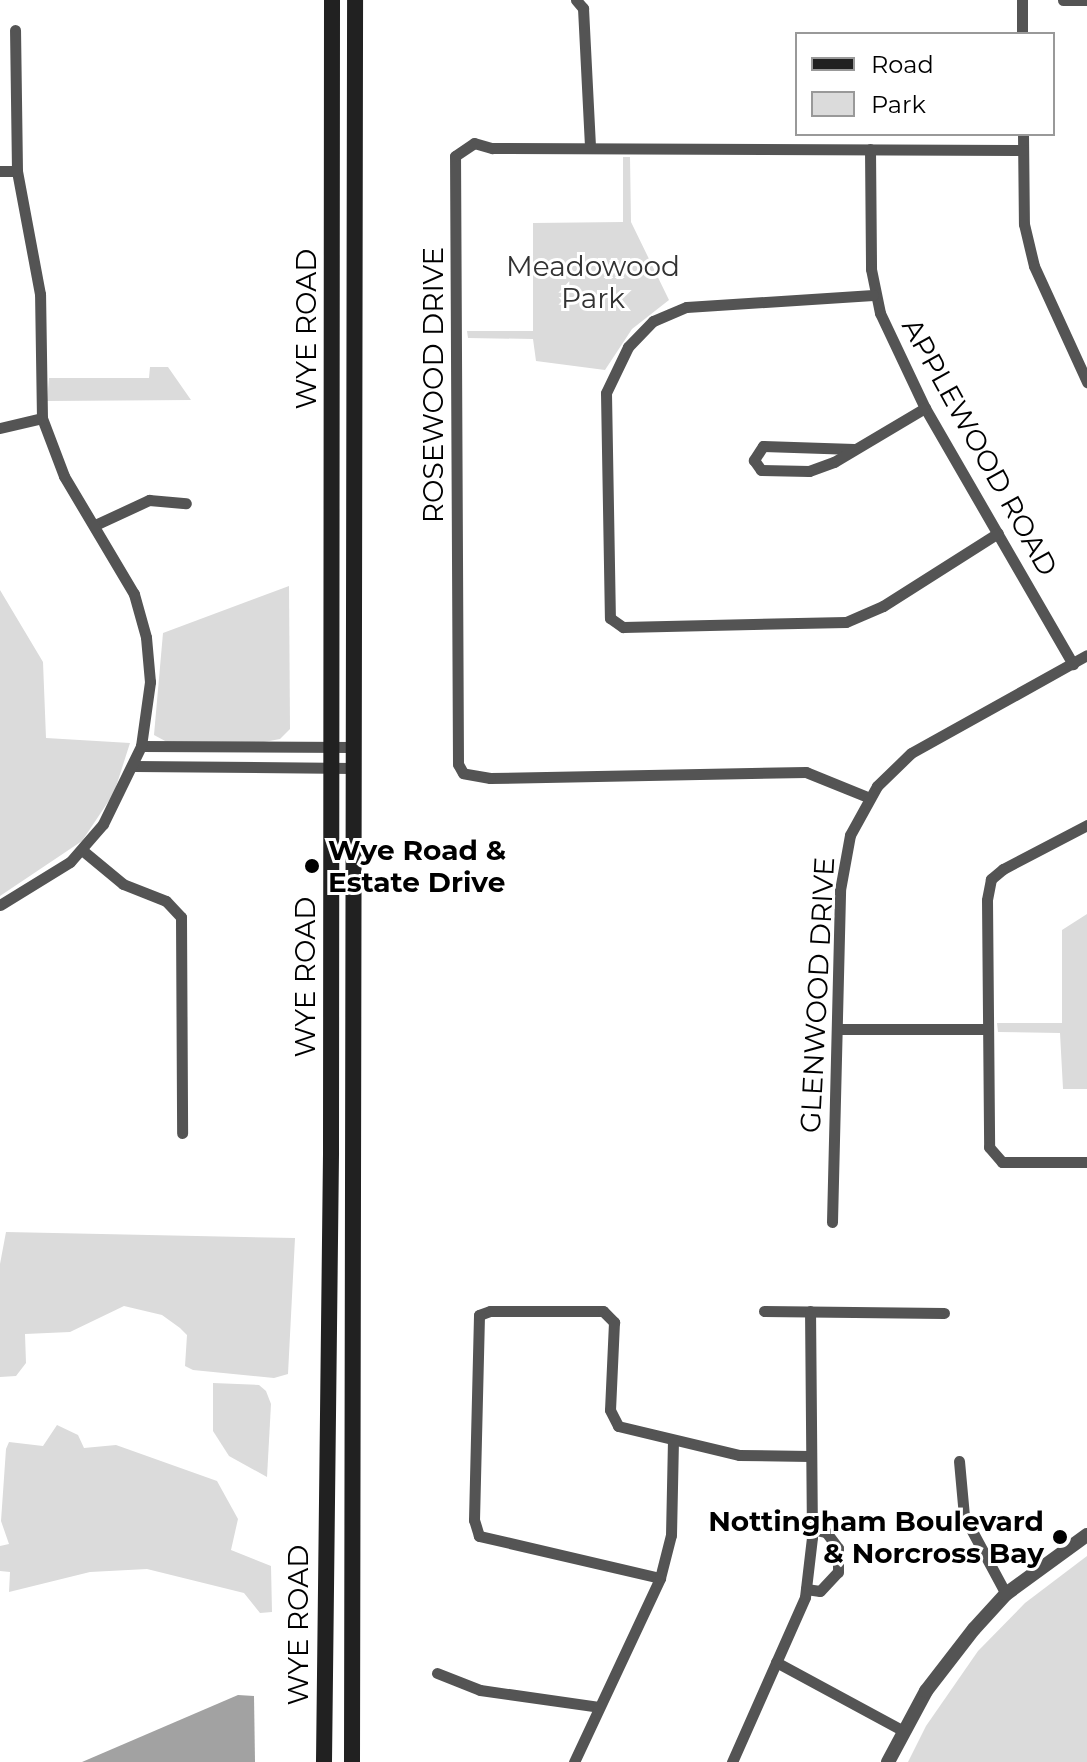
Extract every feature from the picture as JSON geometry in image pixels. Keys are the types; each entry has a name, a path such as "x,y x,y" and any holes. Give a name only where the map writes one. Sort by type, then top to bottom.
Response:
{"main road":[{"name":"WYE ROAD","path":"324,1762 331,768 332,0"},
{"name":"WYE ROAD","path":"352,1762 351,747 355,0"}],"street":[{"path":"576,0 583,8 590,148"},
{"path":"1022,0 1022,32"},
{"path":"1063,0 1087,0"},
{"path":"0,905 55,874 82,850 116,803 141,746 150,682 146,637 134,594 55,457 42,418 40,294 17,171 15,30"},
{"path":"1023,136 1024,224 1034,266 1087,382"},
{"name":"ROSEWOOD DRIVE","path":"870,798 806,772 490,778 472,777 458,764 455,156 474,143 492,148 1023,150"},
{"name":"APPLEWOOD ROAD","path":"870,149 873,295 925,408 1073,664"},
{"path":"0,171 17,171"},
{"path":"873,295 686,307 653,321 628,347 606,393 610,618 623,627 846,622 883,606 998,533"},
{"path":"854,449 763,446 754,460 761,470 809,471 854,449 925,408"},
{"path":"0,428 42,418"},
{"path":"95,525 149,500 186,503"},
{"name":"GLENWOOD DRIVE","path":"832,1222 843,866 850,835 870,798 911,753 1087,655"},
{"path":"141,746 351,747"},
{"path":"134,766 352,768"},
{"path":"1087,825 991,879 988,1029 993,1156 1002,1162 1087,1162"},
{"path":"82,850 123,884 166,901 181,917 182,1133"},
{"path":"839,1029 988,1029"},
{"path":"660,1578 479,1536 474,1520 479,1315 490,1311 603,1311 614,1322 610,1410 618,1426 673,1442 739,1455 810,1456"},
{"path":"764,1311 944,1313"},
{"path":"732,1762 806,1589 812,1529 810,1311"},
{"path":"574,1762 660,1578 671,1535 673,1442"},
{"path":"959,1461 964,1516 1006,1594"},
{"path":"806,1589 820,1591 838,1572 838,1548 826,1532 812,1529"},
{"path":"888,1762 902,1730 945,1664 1006,1594 1087,1535"},
{"path":"776,1662 902,1730"},
{"path":"437,1673 480,1690 599,1707"}],"green space":[{"name":"Meadowood Park","path":"623,157 630,157 631,222 669,300 632,329 605,370 536,361 533,339 468,338 467,331 533,331 533,223 623,222"},
{"path":"150,367 168,367 191,400 47,401 49,378 149,378"},
{"path":"289,586 290,729 280,739 264,742 167,742 154,735 163,633"},
{"path":"0,590 43,662 46,738 130,743 114,793 82,841 0,896"},
{"path":"1087,914 1087,1089 1063,1089 1060,1033 998,1032 997,1023 1062,1023 1062,930"},
{"path":"6,1232 295,1238 288,1374 274,1378 193,1370 185,1366 187,1335 180,1328 162,1315 124,1306 70,1332 25,1334 26,1363 16,1376 0,1377 0,1264"},
{"path":"213,1383 259,1385 266,1391 271,1404 267,1477 229,1456 213,1431"},
{"path":"57,1425 78,1435 84,1448 116,1445 217,1481 238,1519 231,1550 271,1566 272,1612 260,1613 244,1593 147,1569 90,1572 9,1592 10,1572 0,1571 0,1546 9,1544 1,1521 6,1449 9,1442 43,1446"},
{"path":"1087,1556 1087,1762 908,1762 926,1726 978,1651 1025,1603"}],"shaded area":[{"path":"238,1695 254,1696 255,1762 82,1762"}],"place":[{"name":"Wye Road & Estate Drive","path":"312,866"},
{"name":"Nottingham Boulevard & Norcross Bay","path":"1060,1537"}]}
